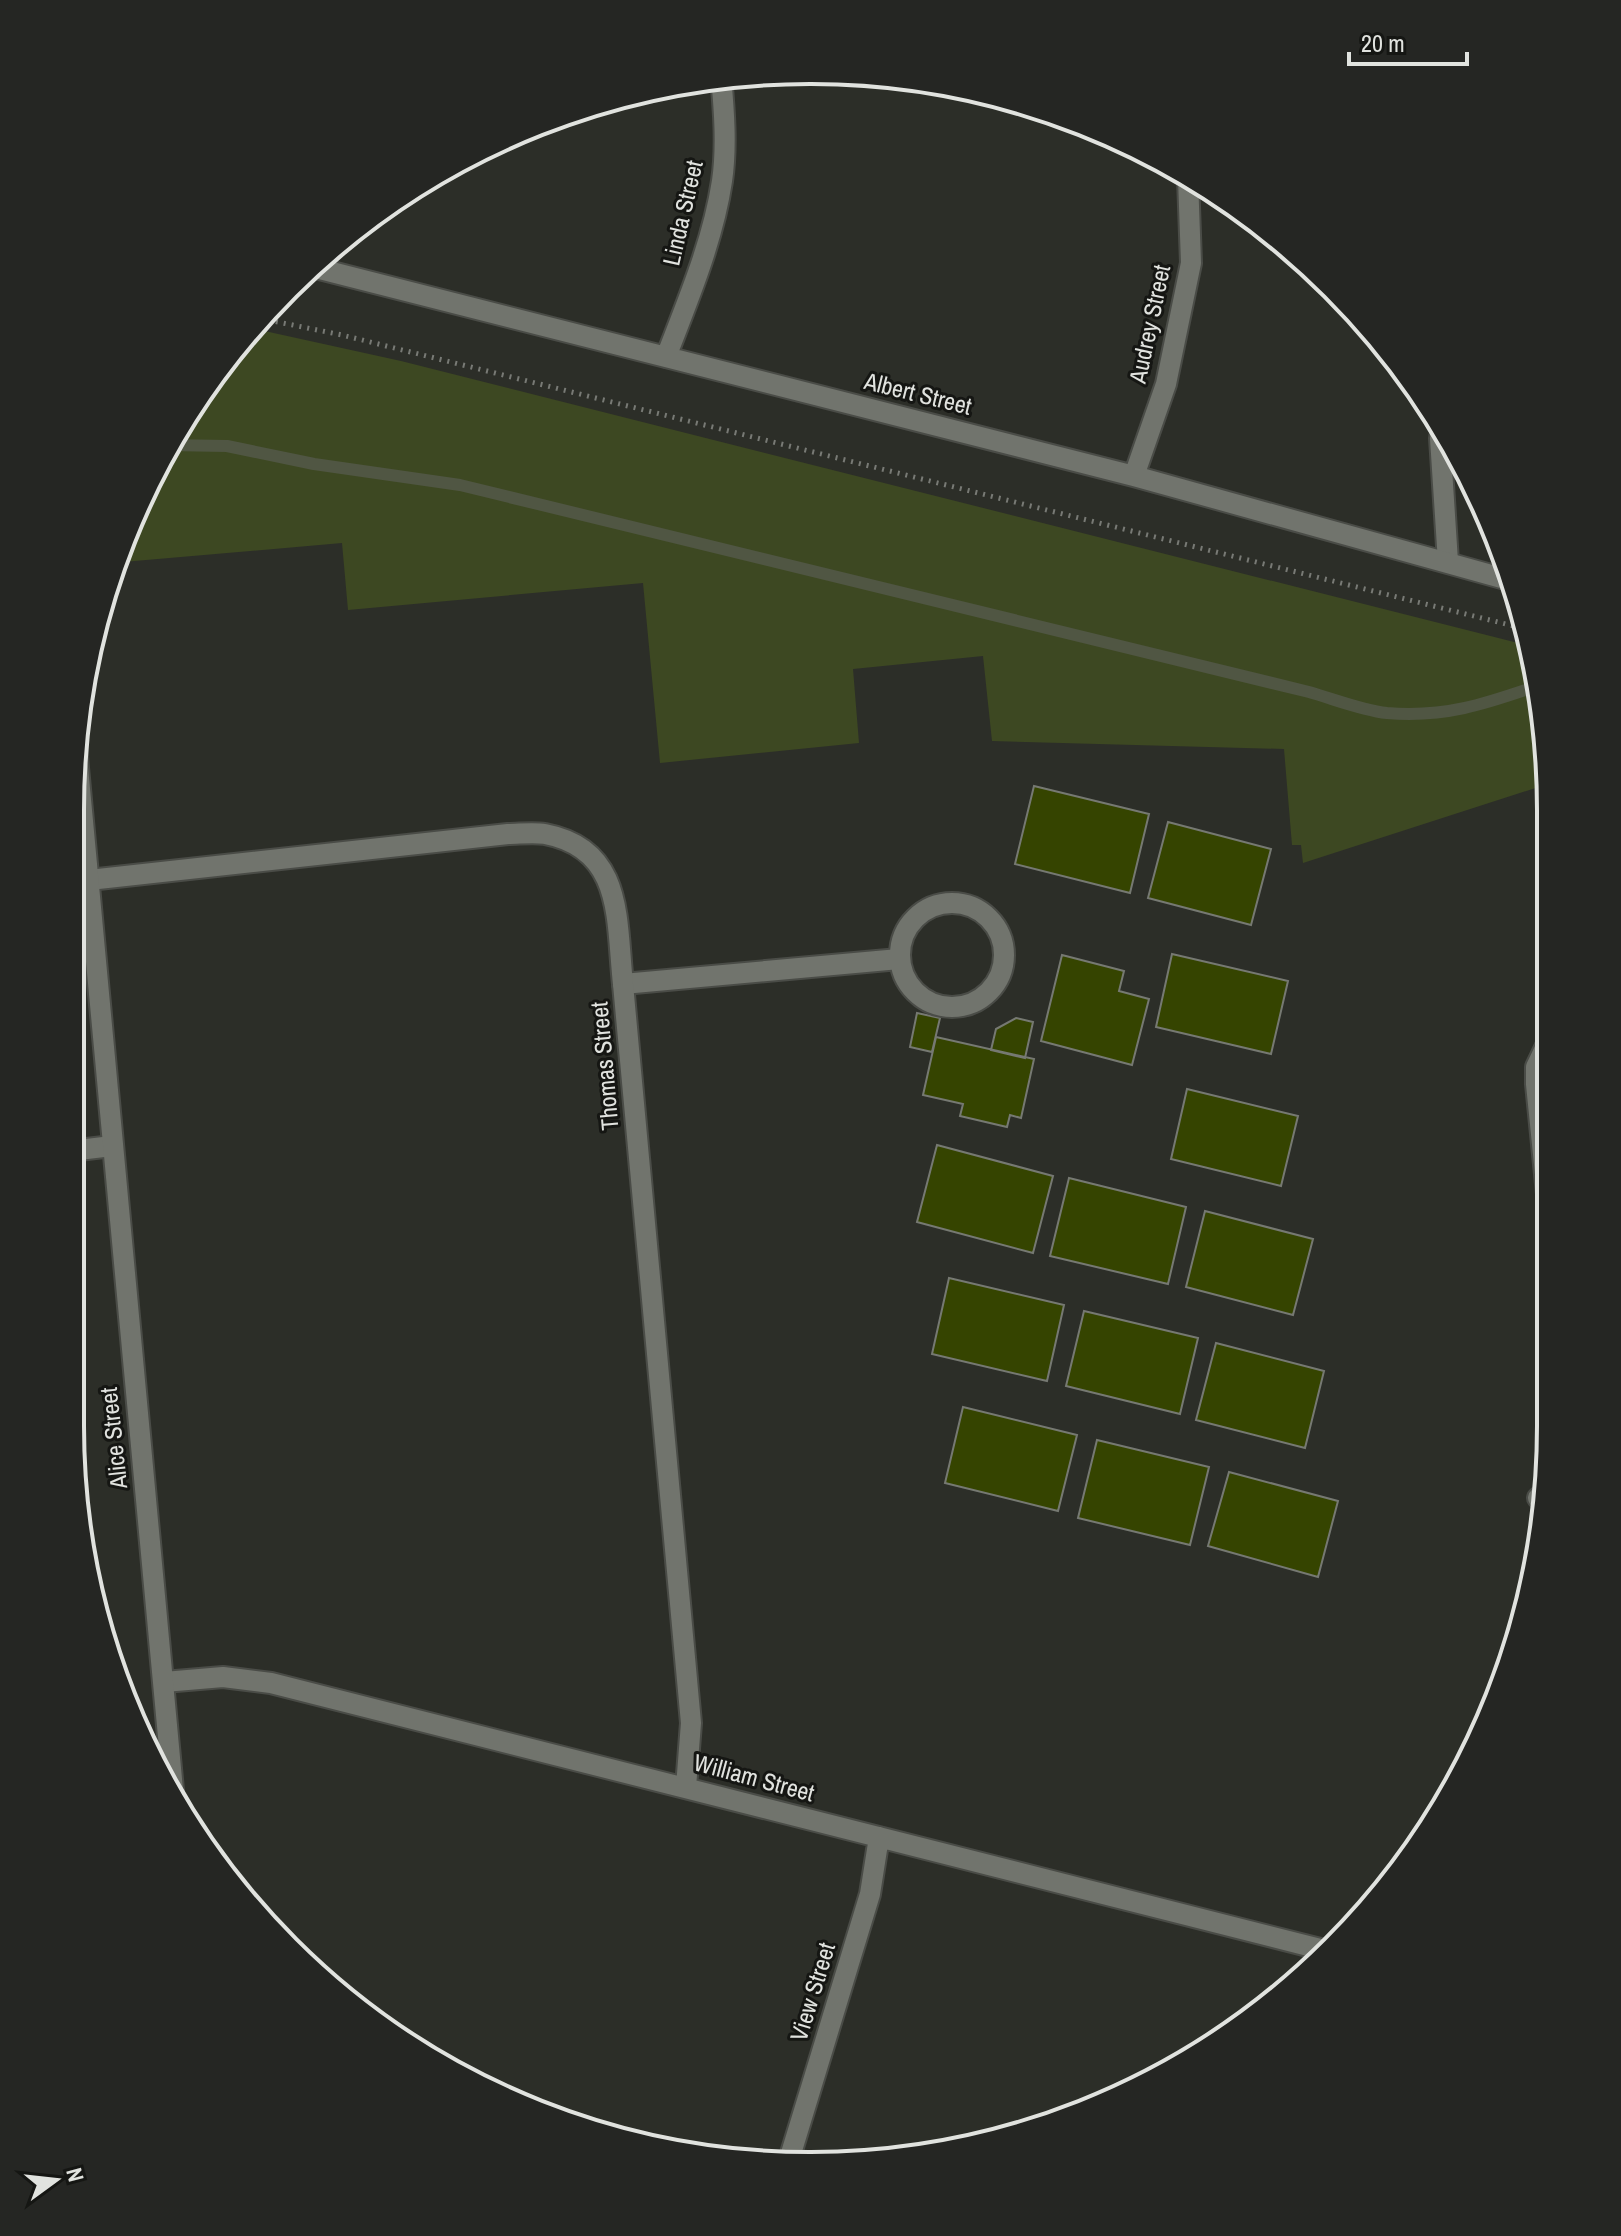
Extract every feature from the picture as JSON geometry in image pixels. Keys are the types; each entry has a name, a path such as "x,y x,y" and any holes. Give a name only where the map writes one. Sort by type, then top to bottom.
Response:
{"street":[{"name":"Linda Street","path":"666,357 699,269 722,180 722,90"},
{"name":"Audrey Street","path":"1134,476 1166,384 1191,263 1188,190"},
{"name":"Albert Street","path":"325,270 1134,476 1498,577"},
{"path":"1441,448 1448,562"},
{"name":"Alice Street","path":"84,828 171,1771"},
{"name":"Thomas Street","path":"89,880 508,834 543,833 587,850 602,867 612,890 623,984 691,1723 686,1787"},
{"path":"957,902 983,912 1000,934 1003,948 1000,975 993,987 983,997 957,1007 930,1003 918,995 902,972 899,959 900,946 911,922 931,906 944,903 957,902"},
{"path":"623,984 899,959"},
{"path":"1537,1065 1537,1094"},
{"path":"84,1149 112,1146"},
{"name":"William Street","path":"164,1682 223,1677 271,1683 1315,1948"},
{"name":"View Street","path":"792,2151 870,1894 879,1837"}],"path":[{"path":"274,321 342,335 1513,626"}],"green space":[{"path":"264,331 401,361 1517,643 1531,716 1536,788 1303,863 1301,845 1292,845 1284,749 992,741 983,656 853,669 859,743 660,763 643,583 348,610 342,543 129,562 139,532 181,447 206,407"}],"building":[{"path":"1034,786 1149,814 1130,893 1015,864"},
{"path":"1168,822 1271,849 1251,925 1148,898"},
{"path":"1172,954 1288,981 1271,1054 1156,1027"},
{"path":"1062,955 1124,971 1119,991 1149,999 1132,1065 1041,1041"},
{"path":"917,1013 940,1018 932,1052 910,1047"},
{"path":"1016,1018 1033,1022 1025,1058 991,1050 996,1029"},
{"path":"936,1037 1034,1059 1021,1118 1010,1115 1007,1127 960,1116 963,1104 923,1095"},
{"path":"1187,1089 1298,1116 1281,1186 1171,1159"},
{"path":"937,1145 1053,1176 1033,1253 917,1222"},
{"path":"1069,1178 1186,1207 1168,1284 1050,1256"},
{"path":"1205,1211 1313,1239 1293,1315 1186,1287"},
{"path":"949,1278 1064,1305 1047,1381 932,1354"},
{"path":"1084,1311 1198,1338 1180,1414 1066,1386"},
{"path":"1216,1343 1324,1371 1305,1448 1196,1420"},
{"path":"963,1407 1077,1435 1058,1511 945,1483"},
{"path":"1097,1440 1209,1467 1190,1545 1078,1518"},
{"path":"1229,1472 1338,1501 1318,1577 1208,1546"}],"waterway":[{"path":"182,445 227,446 314,464 460,485 1309,692 1377,712 1408,714 1446,711 1482,704 1526,689"}]}
